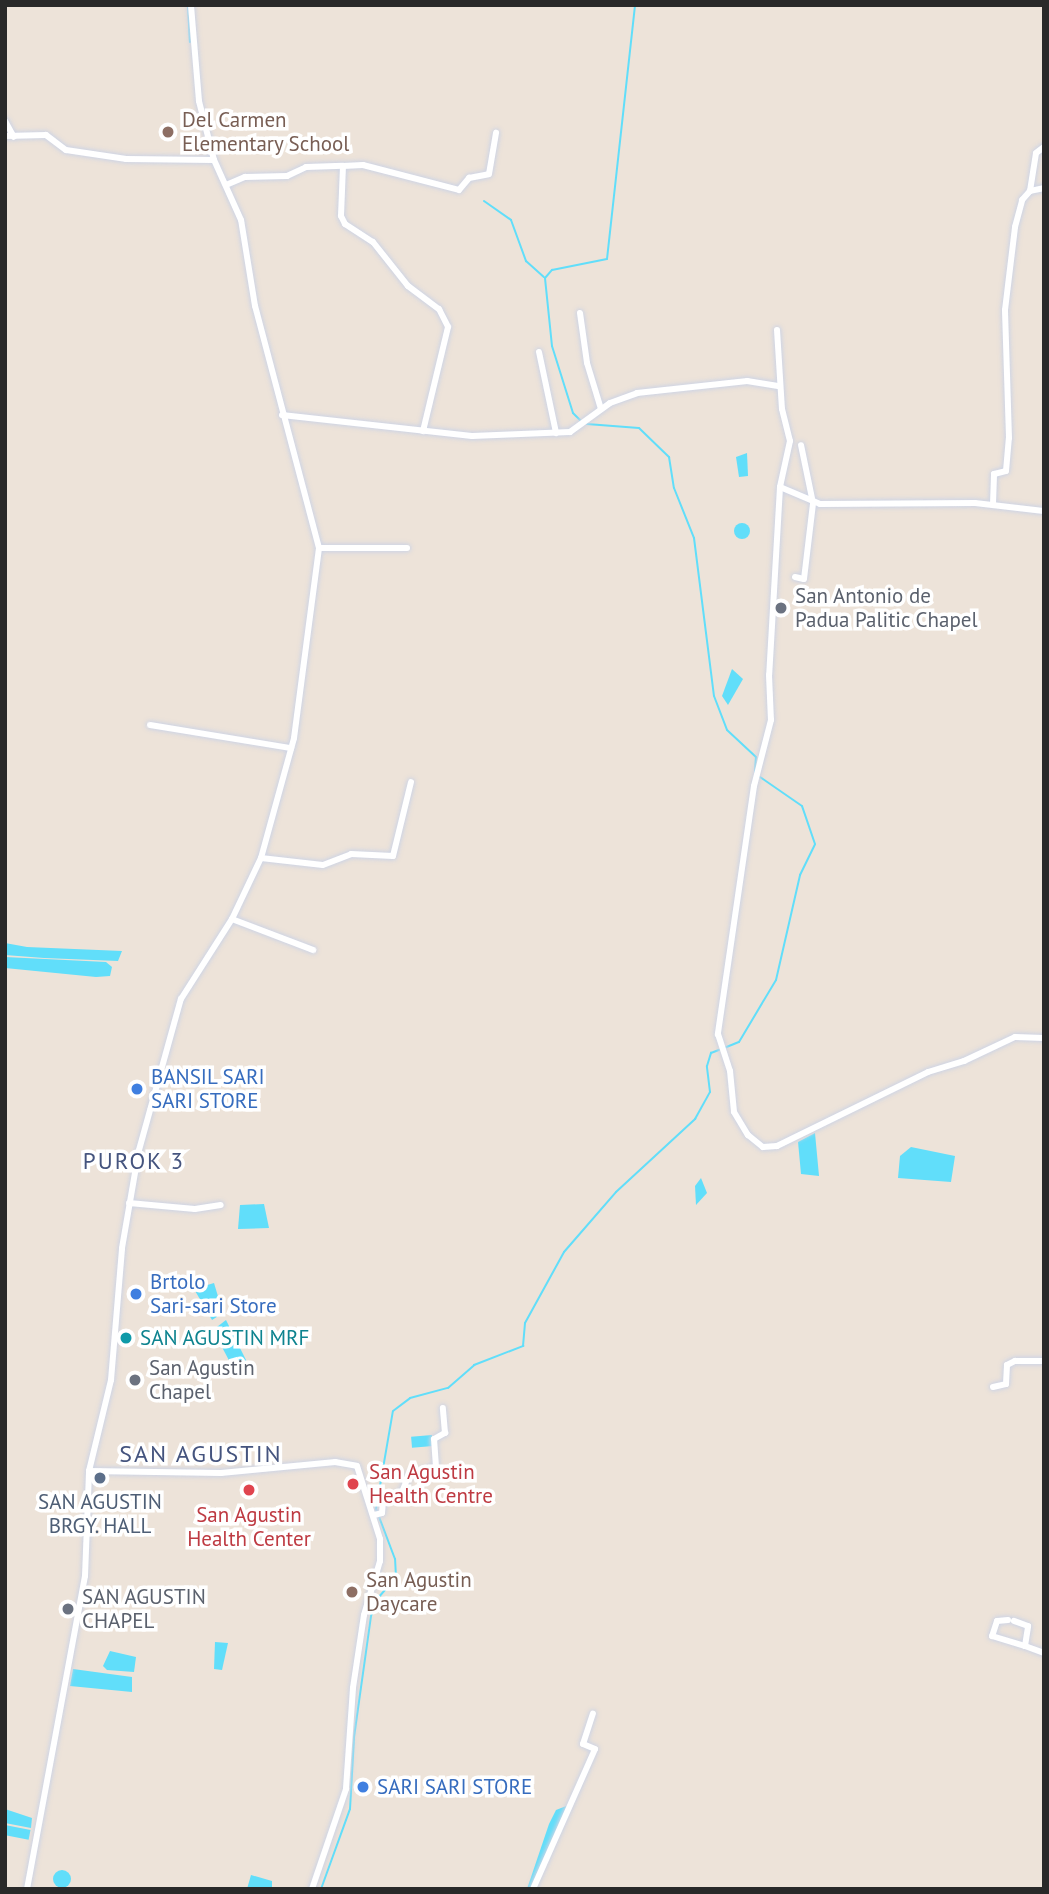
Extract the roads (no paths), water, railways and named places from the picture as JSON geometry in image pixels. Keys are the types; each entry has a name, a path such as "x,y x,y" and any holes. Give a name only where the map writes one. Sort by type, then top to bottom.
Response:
{"street":[{"path":"27,1889 85,1576 89,1471 111,1380 129,1203 146,1116 181,999 233,919 261,858 291,748 319,548 255,306 241,220 214,160 199,101 191,5"},
{"path":"5,121 14,137"},
{"path":"226,185 245,177 287,176 306,167 363,165 460,190 469,178 489,174 496,133"},
{"path":"5,136 46,135 66,149 126,159 214,160"},
{"path":"993,504 994,474 1006,471 1009,438 1006,288 1022,200 1030,191 1036,153 1044,147"},
{"path":"343,166 341,216 345,223 373,242 401,279 439,309 448,327 423,431"},
{"path":"1030,191 1044,188"},
{"path":"580,313 587,363 601,409"},
{"path":"777,330 780,386 790,441 780,487 769,675 771,720 754,786 747,849 731,928 719,1045 730,1071 737,1119 748,1135 769,1148 861,1108 928,1072 1015,1037 1044,1038"},
{"path":"539,352 556,433"},
{"path":"282,415 471,436 556,433 577,430 601,409 637,393 747,381 780,386"},
{"path":"795,577 804,579 812,502 801,445"},
{"path":"780,487 812,502 993,504 1044,511"},
{"path":"319,548 407,548"},
{"path":"150,725 291,748"},
{"path":"261,858 323,865 351,854 393,856 411,782"},
{"path":"233,919 313,950"},
{"path":"129,1203 195,1209 221,1205"},
{"path":"993,1387 1006,1384 1007,1365 1015,1361 1044,1361"},
{"path":"374,1515 382,1513 383,1501 402,1492 409,1475 436,1467 434,1439 445,1433 443,1408"},
{"path":"89,1471 256,1472 315,1464 353,1464 374,1515 380,1561 364,1615 353,1688 346,1789 313,1889"},
{"path":"1025,1646 1028,1626 1011,1620 997,1621 992,1636 1044,1653"},
{"path":"534,1889 595,1749 583,1744 593,1714"}],"water":[{"path":"747,453 748,476 739,477 736,457"},
{"path":"742,523 748,525 748,537 742,539 736,537 734,531 736,525"},
{"path":"732,669 743,679 728,705 722,696"},
{"path":"5,943 27,947 122,951 118,961 44,958 5,955"},
{"path":"5,957 106,962 112,967 110,976 96,977 5,968"},
{"path":"815,1133 819,1176 801,1174 798,1142"},
{"path":"911,1147 955,1156 951,1182 898,1178 900,1156"},
{"path":"701,1178 707,1193 696,1205 695,1186"},
{"path":"264,1204 269,1228 238,1229 240,1205"},
{"path":"214,1283 223,1313 212,1320 194,1289"},
{"path":"226,1320 248,1364 239,1370 233,1368 213,1330"},
{"path":"432,1435 433,1446 412,1448 411,1437"},
{"path":"215,1642 228,1643 222,1670 214,1669"},
{"path":"110,1651 136,1657 134,1672 107,1670 103,1666"},
{"path":"73,1669 132,1677 132,1692 70,1686"},
{"path":"569,1805 532,1889 527,1889 556,1810"},
{"path":"5,1809 32,1818 31,1828 5,1823"},
{"path":"5,1825 31,1830 29,1840 5,1835"},
{"path":"62,1870 68,1873 71,1879 68,1885 62,1888 56,1885 53,1879 56,1873"},
{"path":"251,1875 272,1881 272,1889 247,1889"}],"waterway":[{"path":"188,5 190,42"},
{"path":"580,420 573,413 552,346 545,278 552,270 607,259 635,5"},
{"path":"484,201 511,220 526,261 544,277"},
{"path":"587,424 639,428 669,457 674,488 694,538 714,696 727,730 756,757 755,772"},
{"path":"724,1048 739,1042 776,980 800,875 815,844 802,806 760,777"},
{"path":"321,1889 350,1809 354,1737 371,1616 378,1598 396,1577 395,1559 376,1509 393,1411 410,1398 448,1388 474,1365 523,1346 525,1323 564,1252 616,1192 695,1119 710,1092 707,1066 711,1053 719,1050"}],"place":[{"name":"Del Carmen Elementary School","path":"168,132"},
{"name":"San Antonio de Padua Palitic Chapel","path":"781,608"},
{"name":"BANSIL SARI SARI STORE","path":"137,1089"},
{"name":"Brtolo Sari-sari Store","path":"136,1294"},
{"name":"SAN AGUSTIN MRF","path":"126,1338"},
{"name":"San Agustin Chapel","path":"135,1380"},
{"name":"SAN AGUSTIN BRGY. HALL","path":"100,1478"},
{"name":"San Agustin Health Centre","path":"353,1484"},
{"name":"San Agustin Health Center","path":"249,1490"},
{"name":"San Agustin Daycare","path":"352,1592"},
{"name":"SAN AGUSTIN CHAPEL","path":"68,1609"},
{"name":"SARI SARI STORE","path":"363,1787"}],"district":[{"name":"PUROK 3","path":"134,1161"},
{"name":"SAN AGUSTIN","path":"201,1454"}]}
